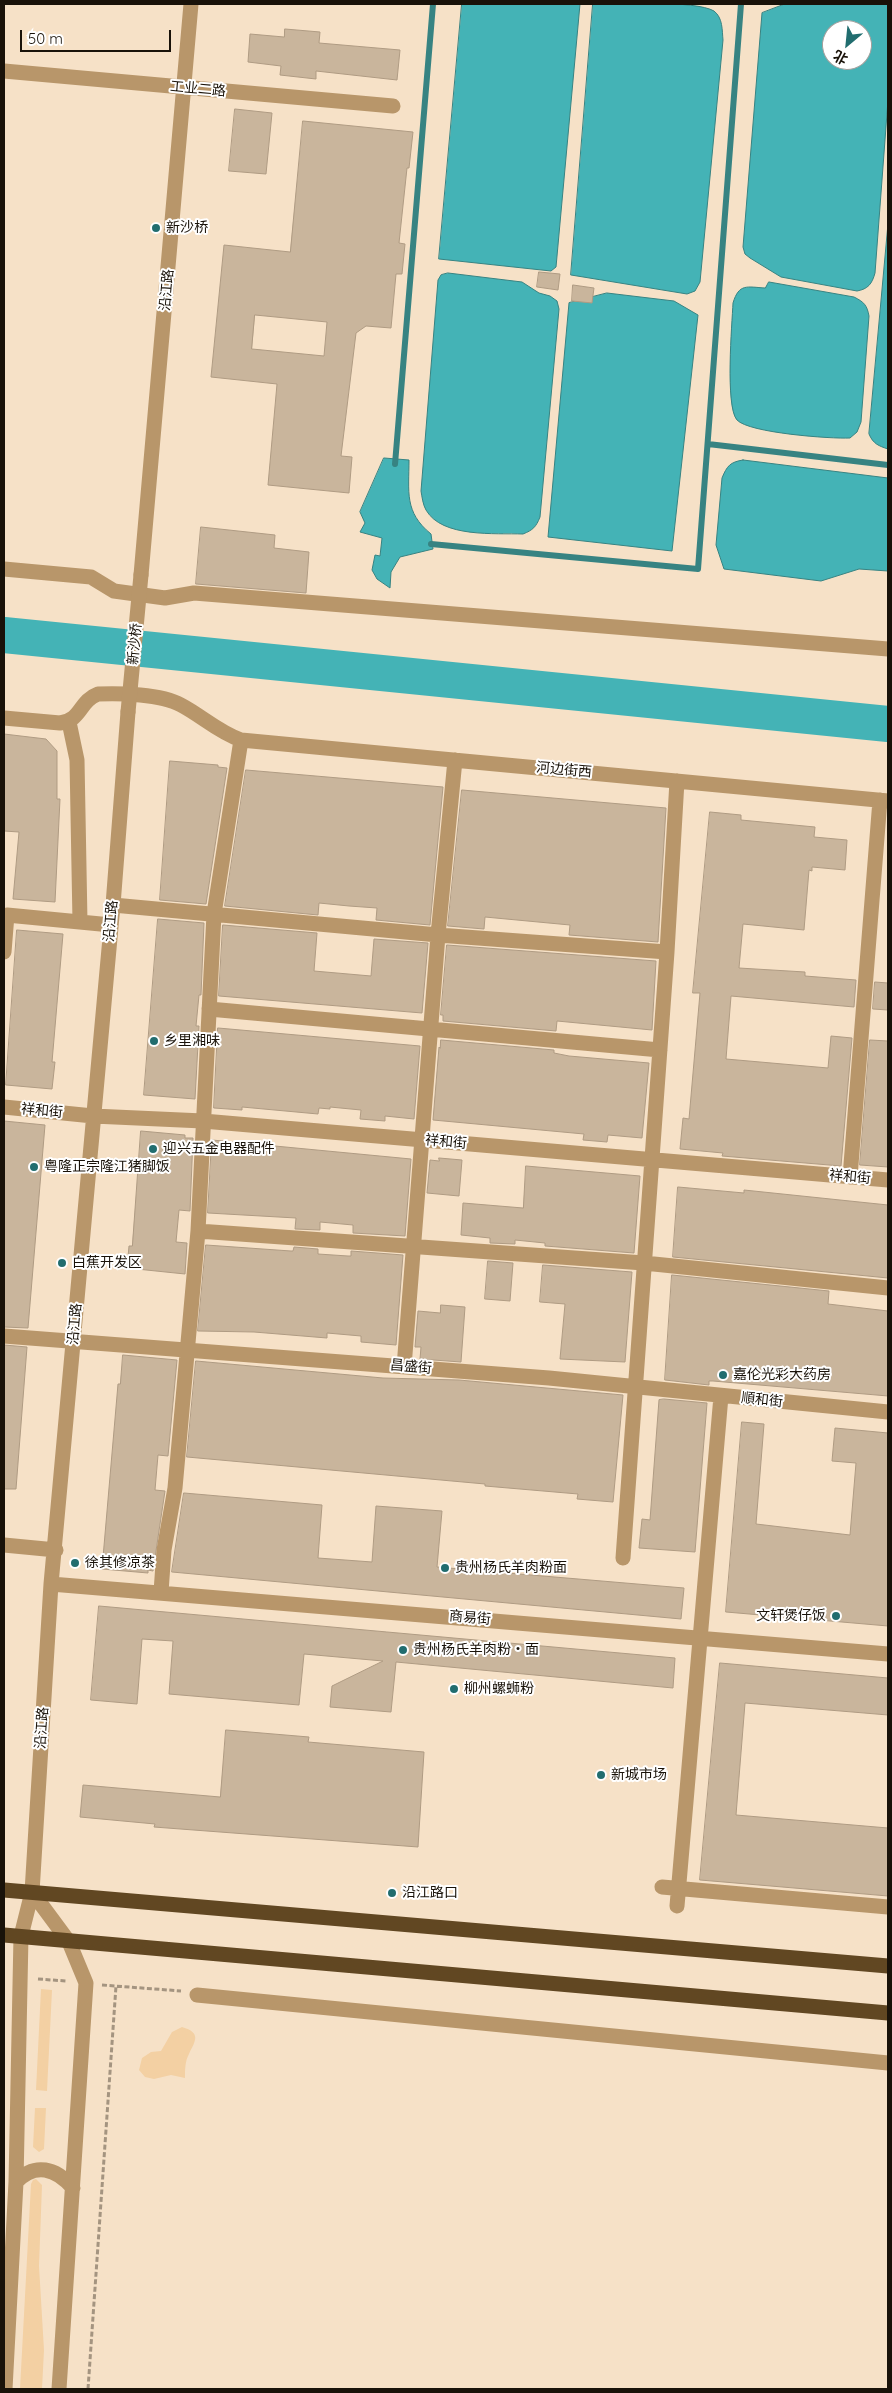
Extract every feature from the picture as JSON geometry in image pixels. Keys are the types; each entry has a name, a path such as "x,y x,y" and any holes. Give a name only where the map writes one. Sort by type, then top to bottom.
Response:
{"highway":[{"path":"4,1890 888,1966"},
{"path":"4,1935 888,2012"}],"street":[{"name":"沿江路","path":"141,575 191,4"},
{"name":"工业二路","path":"4,71 393,106"},
{"path":"4,569 91,577 114,591 165,598 194,593 888,649"},
{"name":"新沙桥","path":"128,712 141,575"},
{"name":"河边街西","path":"68,722 76,717 90,697 98,694 162,698 183,706 220,731 241,740 884,801"},
{"name":"沿江路","path":"5,2389 16,2182 21,1936 32,1892 51,1584 56,1550 92,1116 113,905 128,712"},
{"path":"4,718 51,723 68,722 76,760 80,922"},
{"path":"161,1592 164,1550 175,1488 198,1231 214,914 241,740"},
{"path":"404,1367 412,1246 423,1140 438,935 455,760"},
{"path":"623,1558 660,1050 677,781"},
{"path":"850,1177 884,801"},
{"path":"113,905 438,935 666,952"},
{"path":"4,952 7,915 111,925"},
{"path":"209,1009 660,1050"},
{"name":"祥和街","path":"4,1107 92,1116 203,1121 888,1180"},
{"path":"198,1231 644,1263 888,1288"},
{"name":"昌盛街","path":"4,1336 74,1343 187,1349 635,1388"},
{"name":"順和街","path":"635,1388 888,1412"},
{"path":"677,1906 721,1396"},
{"path":"4,1545 56,1550"},
{"name":"商易街","path":"51,1584 888,1654"},
{"path":"662,1888 888,1907"},
{"path":"32,1892 69,1942 86,1983 59,2389"},
{"path":"197,1995 888,2063"},
{"path":"16,2182 28,2172 46,2169 60,2176 73,2188"}],"path":[{"path":"88,2389 116,1986"}],"shaded area":[{"path":"41,1989 52,1990 47,2091 36,2090"},
{"path":"182,2027 195,2035 195,2041 187,2060 185,2078 171,2075 154,2079 145,2077 139,2070 142,2058 151,2052 161,2051 172,2032"},
{"path":"35,2108 46,2108 44,2149 39,2152 33,2147"},
{"path":"36,2179 42,2185 39,2266 44,2350 42,2389 20,2389 31,2184"}],"water":[{"path":"656,3 691,5 714,11 721,21 723,40 700,282 695,291 687,294 571,275 593,4"},
{"path":"462,4 580,4 556,267 551,271 439,259"},
{"path":"785,4 888,4 888,100 875,273 872,280 864,289 857,291 781,277 750,258 745,254 743,247 762,13"},
{"path":"888,224 888,449 877,444 869,434"},
{"path":"448,273 522,282 539,293 550,296 557,301 559,309 540,517 534,528 523,534 456,530 434,519 423,503 421,491 438,280 441,275"},
{"path":"769,282 854,297 866,306 869,316 861,422 857,432 850,438 773,432 745,425 737,420 733,412 730,382 733,303 741,289 749,287 765,288"},
{"path":"607,293 674,301 698,315 672,551 548,537 569,303"},
{"path":"384,458 409,460 409,492 412,509 422,526 431,534 433,549 400,557 391,572 390,588 377,579 372,570 375,555 380,556 382,538 360,532 365,523 360,512"},
{"path":"743,460 888,478 888,571 859,569 821,581 724,569 716,545 722,478 730,465"}],"building":[{"path":"285,29 320,32 319,43 400,50 397,80 316,71 316,79 280,75 281,66 248,62 250,34 284,37"},
{"path":"235,109 272,113 266,174 229,171"},
{"path":"303,121 413,132 399,243 405,244 402,274 396,274 391,328 366,326 356,333 341,456 352,457 349,493 268,485 277,384 211,377 224,245 290,252","holes":["255,315 327,322 324,356 252,349"]},
{"path":"539,272 560,274 558,290 537,287"},
{"path":"573,285 594,288 592,303 572,301"},
{"path":"201,527 275,535 274,548 309,552 306,593 196,584"},
{"path":"4,734 46,739 57,751 57,799 60,799 55,902 13,899 19,832 4,831"},
{"path":"170,761 218,765 218,767 227,768 206,904 160,900"},
{"path":"246,770 443,787 430,925 376,920 377,908 319,903 318,915 225,906"},
{"path":"462,790 666,808 658,942 569,935 570,925 485,917 484,929 448,926"},
{"path":"710,812 741,815 741,820 815,827 814,837 847,840 845,870 812,867 812,871 809,870 804,930 743,924 739,968 805,972 805,976 856,980 854,1007 731,996 726,1059 828,1068 831,1036 852,1038 841,1166 722,1156 723,1153 680,1149 683,1118 689,1119 700,993 693,993"},
{"path":"158,919 204,923 201,995 199,995 196,1026 199,1026 195,1099 144,1095"},
{"path":"223,925 317,933 314,971 371,976 374,939 428,943 422,1013 219,996"},
{"path":"17,930 63,934 52,1062 55,1062 52,1089 6,1085"},
{"path":"447,945 656,961 652,1030 557,1021 556,1031 443,1021 443,1015 441,1015"},
{"path":"875,982 888,983 888,1010 873,1009"},
{"path":"218,1028 420,1046 414,1119 385,1116 385,1121 360,1119 361,1110 330,1107 330,1109 319,1108 318,1114 242,1107 242,1110 214,1108"},
{"path":"441,1040 554,1050 554,1053 569,1056 649,1063 642,1138 608,1135 607,1142 583,1140 584,1134 433,1120"},
{"path":"870,1040 888,1041 888,1167 860,1165"},
{"path":"4,1121 45,1125 28,1328 4,1327"},
{"path":"141,1131 185,1135 185,1138 193,1138 190,1211 179,1210 176,1242 187,1243 185,1274 127,1268 129,1246 132,1246"},
{"path":"212,1140 411,1159 405,1236 353,1233 353,1225 320,1222 320,1230 295,1229 296,1218 208,1213"},
{"path":"439,1158 462,1160 459,1196 427,1193 430,1160 439,1161"},
{"path":"526,1166 640,1176 634,1253 545,1246 545,1243 515,1240 515,1244 490,1243 490,1238 461,1235 463,1203 523,1208"},
{"path":"678,1187 744,1193 744,1190 888,1205 888,1278 673,1257"},
{"path":"206,1245 291,1251 293,1251 294,1247 318,1249 318,1254 348,1256 351,1256 351,1251 403,1255 396,1345 361,1342 361,1336 327,1333 327,1338 254,1332 198,1331"},
{"path":"488,1261 513,1263 510,1301 485,1299"},
{"path":"543,1265 632,1272 625,1362 560,1359 565,1304 540,1302"},
{"path":"672,1275 829,1291 828,1304 888,1311 888,1396 713,1381 709,1381 709,1385 665,1380"},
{"path":"441,1305 465,1307 461,1362 420,1359 421,1347 415,1347 418,1311 440,1313"},
{"path":"4,1345 27,1347 16,1489 4,1489"},
{"path":"123,1355 177,1360 168,1456 158,1455 155,1490 165,1491 153,1571 148,1570 148,1573 102,1569 118,1384 120,1384"},
{"path":"196,1361 383,1378 459,1380 623,1395 613,1502 577,1499 578,1494 485,1486 485,1484 187,1457"},
{"path":"659,1400 707,1403 695,1552 639,1548 642,1519 650,1520"},
{"path":"742,1422 764,1424 756,1524 850,1535 856,1463 832,1461 835,1428 888,1433 888,1626 726,1612"},
{"path":"184,1493 322,1505 318,1558 372,1562 376,1506 442,1511 437,1567 684,1588 681,1619 172,1572"},
{"path":"99,1606 675,1658 673,1688 396,1662 391,1712 330,1707 332,1686 383,1661 304,1654 299,1705 169,1694 173,1641 142,1639 137,1704 91,1700"},
{"path":"720,1663 888,1678 888,1715 745,1703 736,1815 888,1828 888,1896 700,1880"},
{"path":"226,1730 309,1737 308,1742 424,1752 418,1847 154,1827 155,1824 80,1817 83,1785 220,1797"}],"waterway":[{"path":"395,464 433,4"},
{"path":"431,544 698,569 741,4"},
{"path":"708,444 888,465"},
{"path":"4,635 888,724"}],"place":[{"name":"新沙桥","path":"156,228"},
{"name":"乡里湘味","path":"154,1041"},
{"name":"迎兴五金电器配件","path":"153,1149"},
{"name":"粤隆正宗隆江猪脚饭","path":"34,1167"},
{"name":"白蕉开发区","path":"62,1263"},
{"name":"嘉伦光彩大药房","path":"723,1375"},
{"name":"徐其修凉茶","path":"75,1563"},
{"name":"贵州杨氏羊肉粉面","path":"445,1568"},
{"name":"文轩煲仔饭","path":"836,1616"},
{"name":"贵州杨氏羊肉粉・面","path":"403,1650"},
{"name":"柳州螺蛳粉","path":"454,1689"},
{"name":"新城市场","path":"601,1775"},
{"name":"沿江路口","path":"392,1893"}]}
